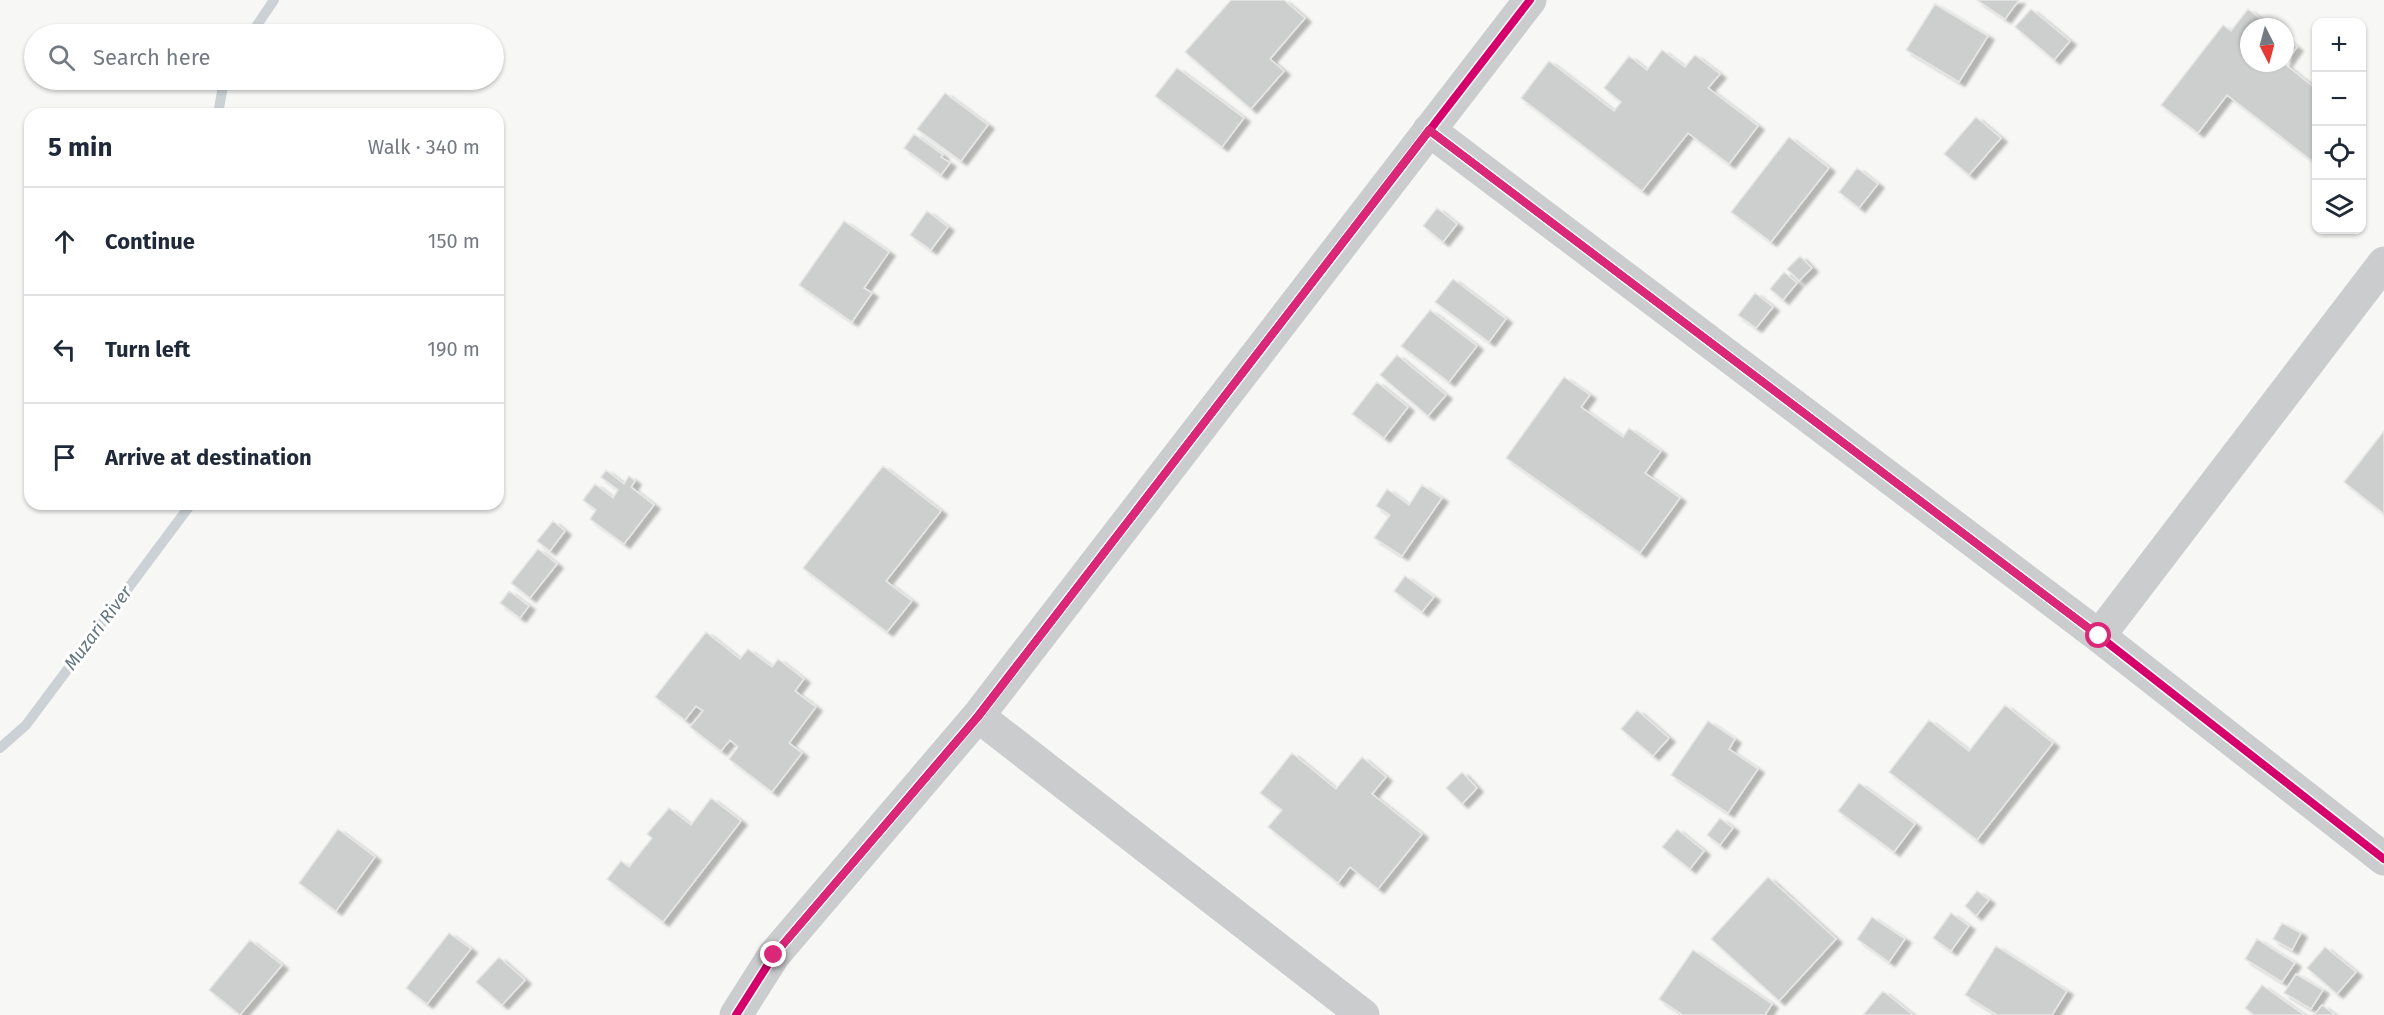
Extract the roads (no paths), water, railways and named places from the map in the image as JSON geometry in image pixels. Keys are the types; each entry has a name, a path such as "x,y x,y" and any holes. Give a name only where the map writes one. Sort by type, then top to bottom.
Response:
{"street":[{"path":"736,1015 774,955 978,717 1530,0"},
{"path":"1429,130 2099,636 2384,859"},
{"path":"2099,636 2384,262"},
{"path":"978,717 1363,1015"}],"waterway":[{"name":"Muzari River","path":"258,24 274,0"},
{"name":"Muzari River","path":"219,108 222,90"},
{"name":"Muzari River","path":"0,748 26,725 187,510"}]}
